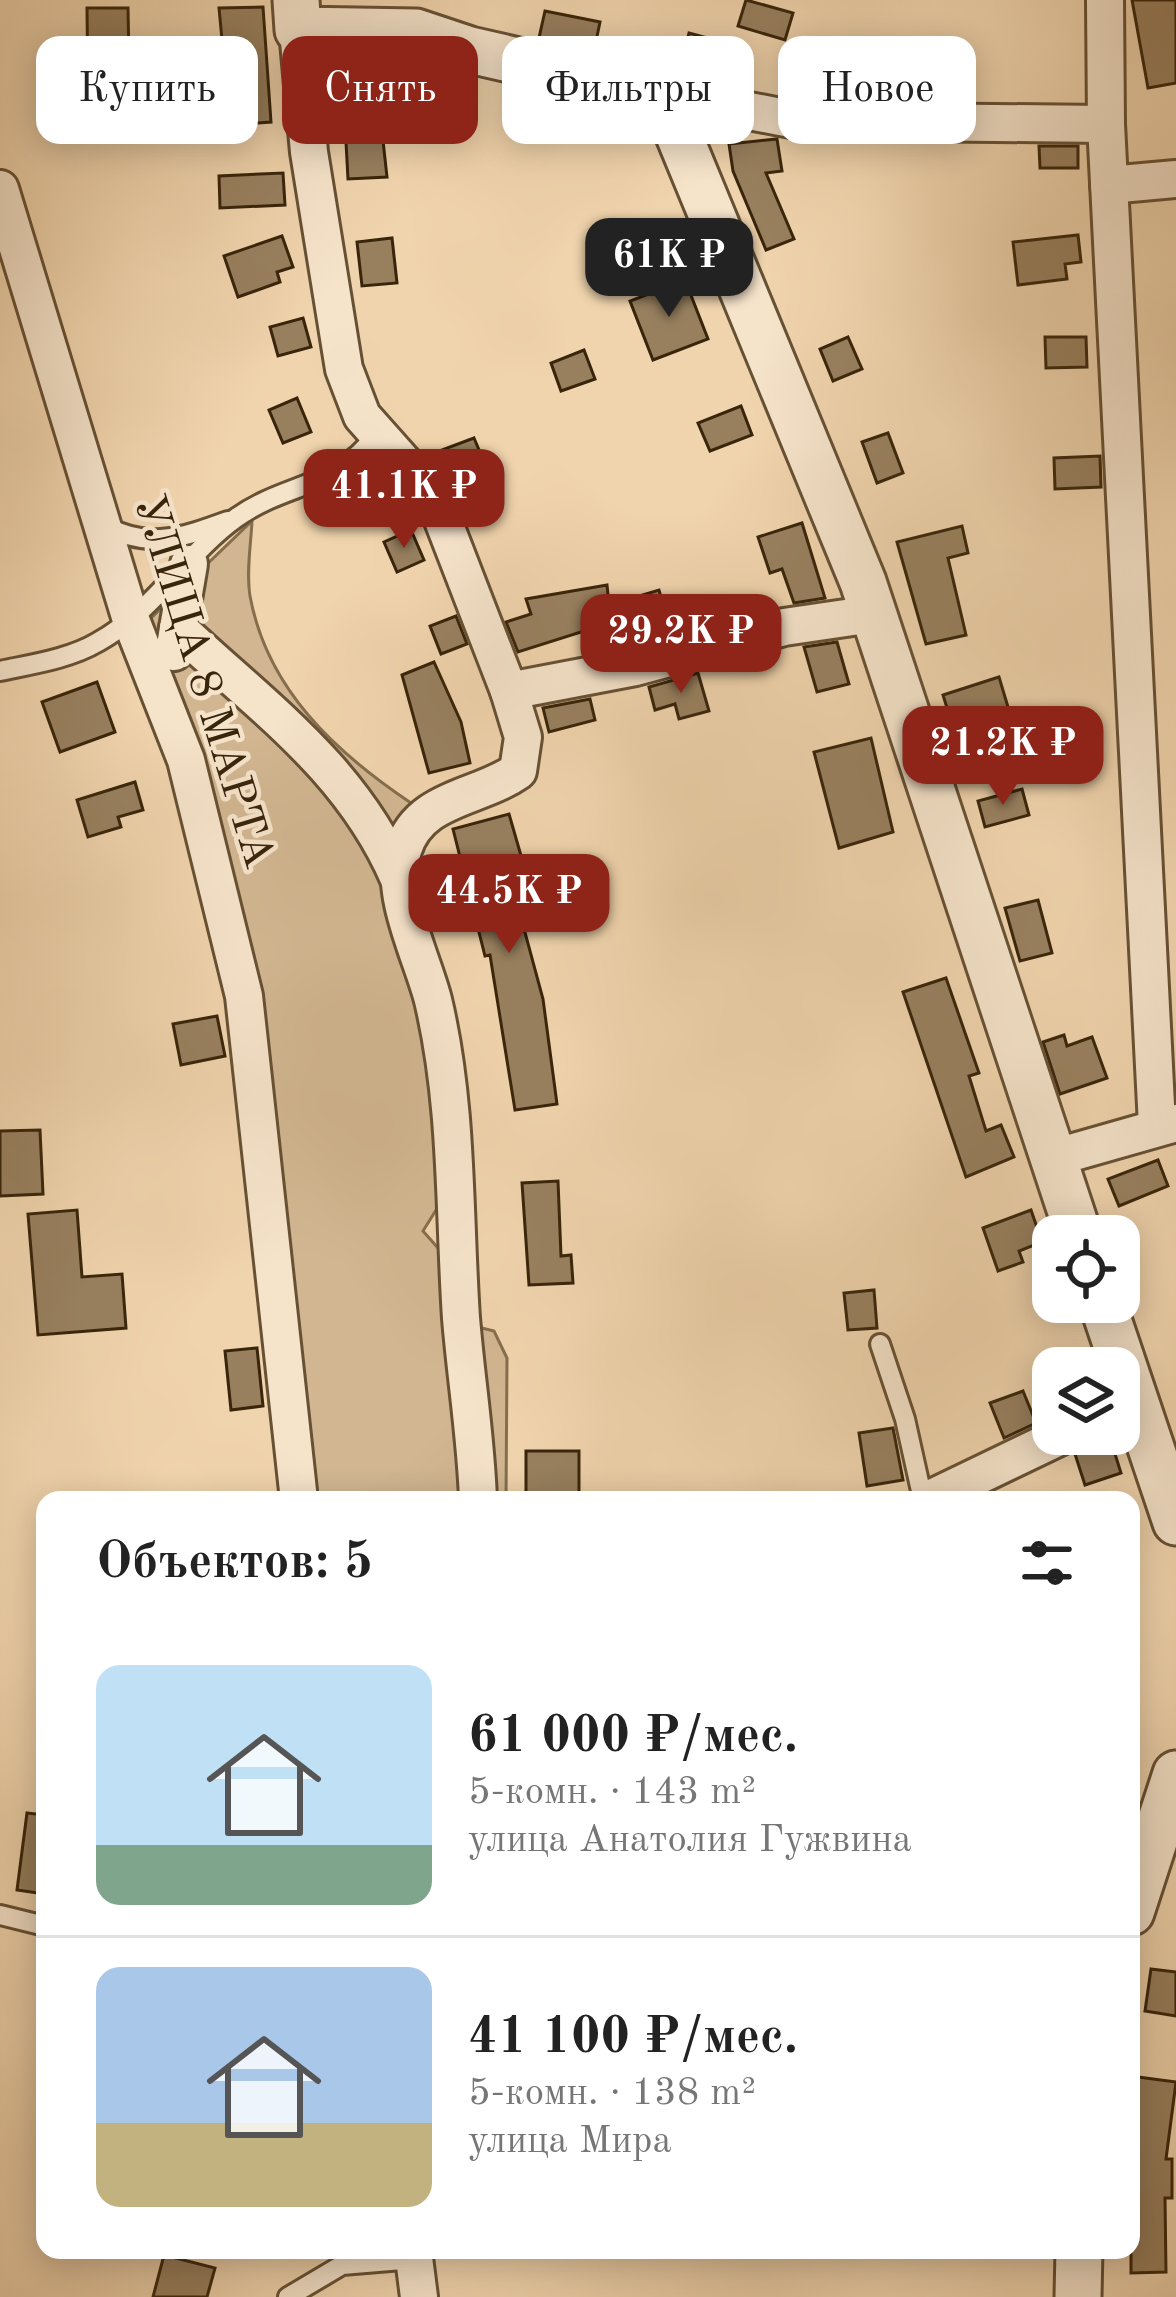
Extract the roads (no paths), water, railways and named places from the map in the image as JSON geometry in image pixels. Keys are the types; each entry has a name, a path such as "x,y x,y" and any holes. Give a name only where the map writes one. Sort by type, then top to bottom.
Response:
{"street":[{"path":"1053,1158 1166,1124 1165,1021 1109,185 1105,0"},
{"path":"400,880 402,851 414,826 445,800 497,786 518,771 523,737 434,497 362,416 344,369 309,152 297,15 416,32 502,57"},
{"path":"754,113 841,123 1106,124"},
{"path":"682,144 873,614 1072,1215"},
{"path":"1109,185 1176,179"},
{"name":"УЛИЦА 8 МАРТА","path":"0,189 131,620 186,760 244,995 298,1491"},
{"path":"166,709 189,563"},
{"path":"509,691 634,668 784,627 873,614"},
{"path":"178,628 314,751 370,817 400,880 434,1005 456,1154 461,1316 477,1491"},
{"path":"1140,1436 1176,1522"},
{"path":"944,1491 1032,1450"},
{"path":"1140,1885 1174,1785"},
{"path":"414,2259 419,2297"},
{"path":"1078,2297 1079,2259"}],"lane":[{"path":"102,524 127,538 164,542 332,477 358,460 377,434"},
{"path":"0,671 96,644 131,620 236,518"},
{"path":"880,1344 923,1491"},
{"path":"0,1916 36,1924"},
{"path":"288,2297 342,2265 385,2259"}]}
